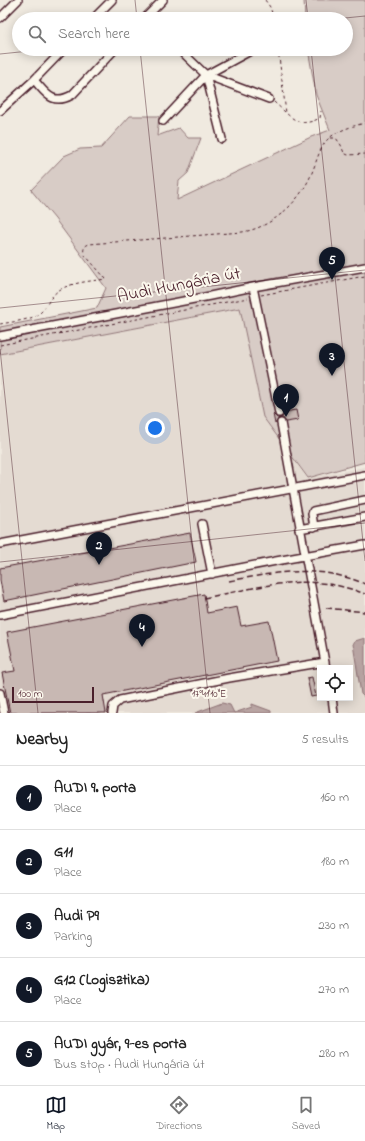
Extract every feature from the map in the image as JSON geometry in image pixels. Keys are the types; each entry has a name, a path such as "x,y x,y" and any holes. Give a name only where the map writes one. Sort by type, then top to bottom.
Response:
{"street":[{"path":"0,18 18,0"},
{"path":"100,12 112,0"},
{"path":"152,12 163,0"},
{"path":"0,111 34,80 57,56"},
{"path":"34,80 51,97 57,100 64,99 72,95 109,56"},
{"path":"186,56 206,75 269,99"},
{"path":"163,121 206,75 241,56"},
{"path":"206,75 222,139"},
{"name":"Audi Hungária út","path":"0,336 365,267"},
{"path":"253,287 279,413"},
{"path":"281,423 299,529 325,665"},
{"path":"0,544 292,488 365,476"},
{"path":"314,527 313,511 365,500"},
{"path":"299,529 365,517"},
{"path":"202,524 212,574"},
{"path":"0,615 365,545"},
{"path":"112,713 113,706 120,700 229,678 317,666"},
{"path":"0,693 4,713"},
{"path":"332,701 334,713"}],"path":[{"path":"266,0 272,12"},
{"path":"279,56 286,113"},
{"path":"269,99 278,104 291,118 302,123 312,122 320,118 320,111"},
{"path":"0,324 36,317 41,313 55,293 61,289 68,286 106,278 84,254 84,248 89,244 242,232 258,229 283,212 299,195 310,177 322,148 330,138 342,130 365,123"},
{"path":"330,138 336,138 344,153 348,155 365,154"},
{"path":"0,345 365,276"}],"shaded area":[{"path":"304,0 365,0 365,462 308,478 263,417 240,308 0,354 0,327 97,308 106,288 55,219 31,190 64,156 80,149 101,148 130,116 159,116 157,136 179,128 188,138 201,138 188,173 179,181 177,200 311,137 330,130 316,95 309,56 353,56 353,12 305,12"},
{"path":"240,308 263,417 307,478 365,467 365,713 0,713 0,354"},
{"path":"365,638 365,698 361,694 353,644 355,641"},
{"path":"222,703 230,705 234,713 195,713"},
{"path":"252,704 271,711 271,713 234,713 252,707"}],"building":[{"path":"296,410 298,420 286,422 283,418 280,418 283,416 284,412"},
{"path":"273,414 277,418 280,418 275,424"},
{"path":"190,533 196,562 4,601 0,580 0,568"},
{"path":"204,594 207,613 237,607 241,626 269,621 277,661 103,695 106,713 10,713 2,673 15,671 7,632"},
{"path":"312,677 316,696 311,697 307,678"}],"railway":[{"path":"229,581 281,573 314,572 331,574 365,584"},
{"path":"204,598 265,586 304,582 324,583 344,587 365,594"},
{"path":"326,608 365,612"}],"place":[{"name":"AUDI gyár, 9-es porta","path":"332,280"},
{"name":"Audi P9","path":"332,376"},
{"name":"AUDI 9. porta","path":"286,417"},
{"name":"G11","path":"99,565"},
{"name":"G12 (Logisztika)","path":"142,647"}]}
